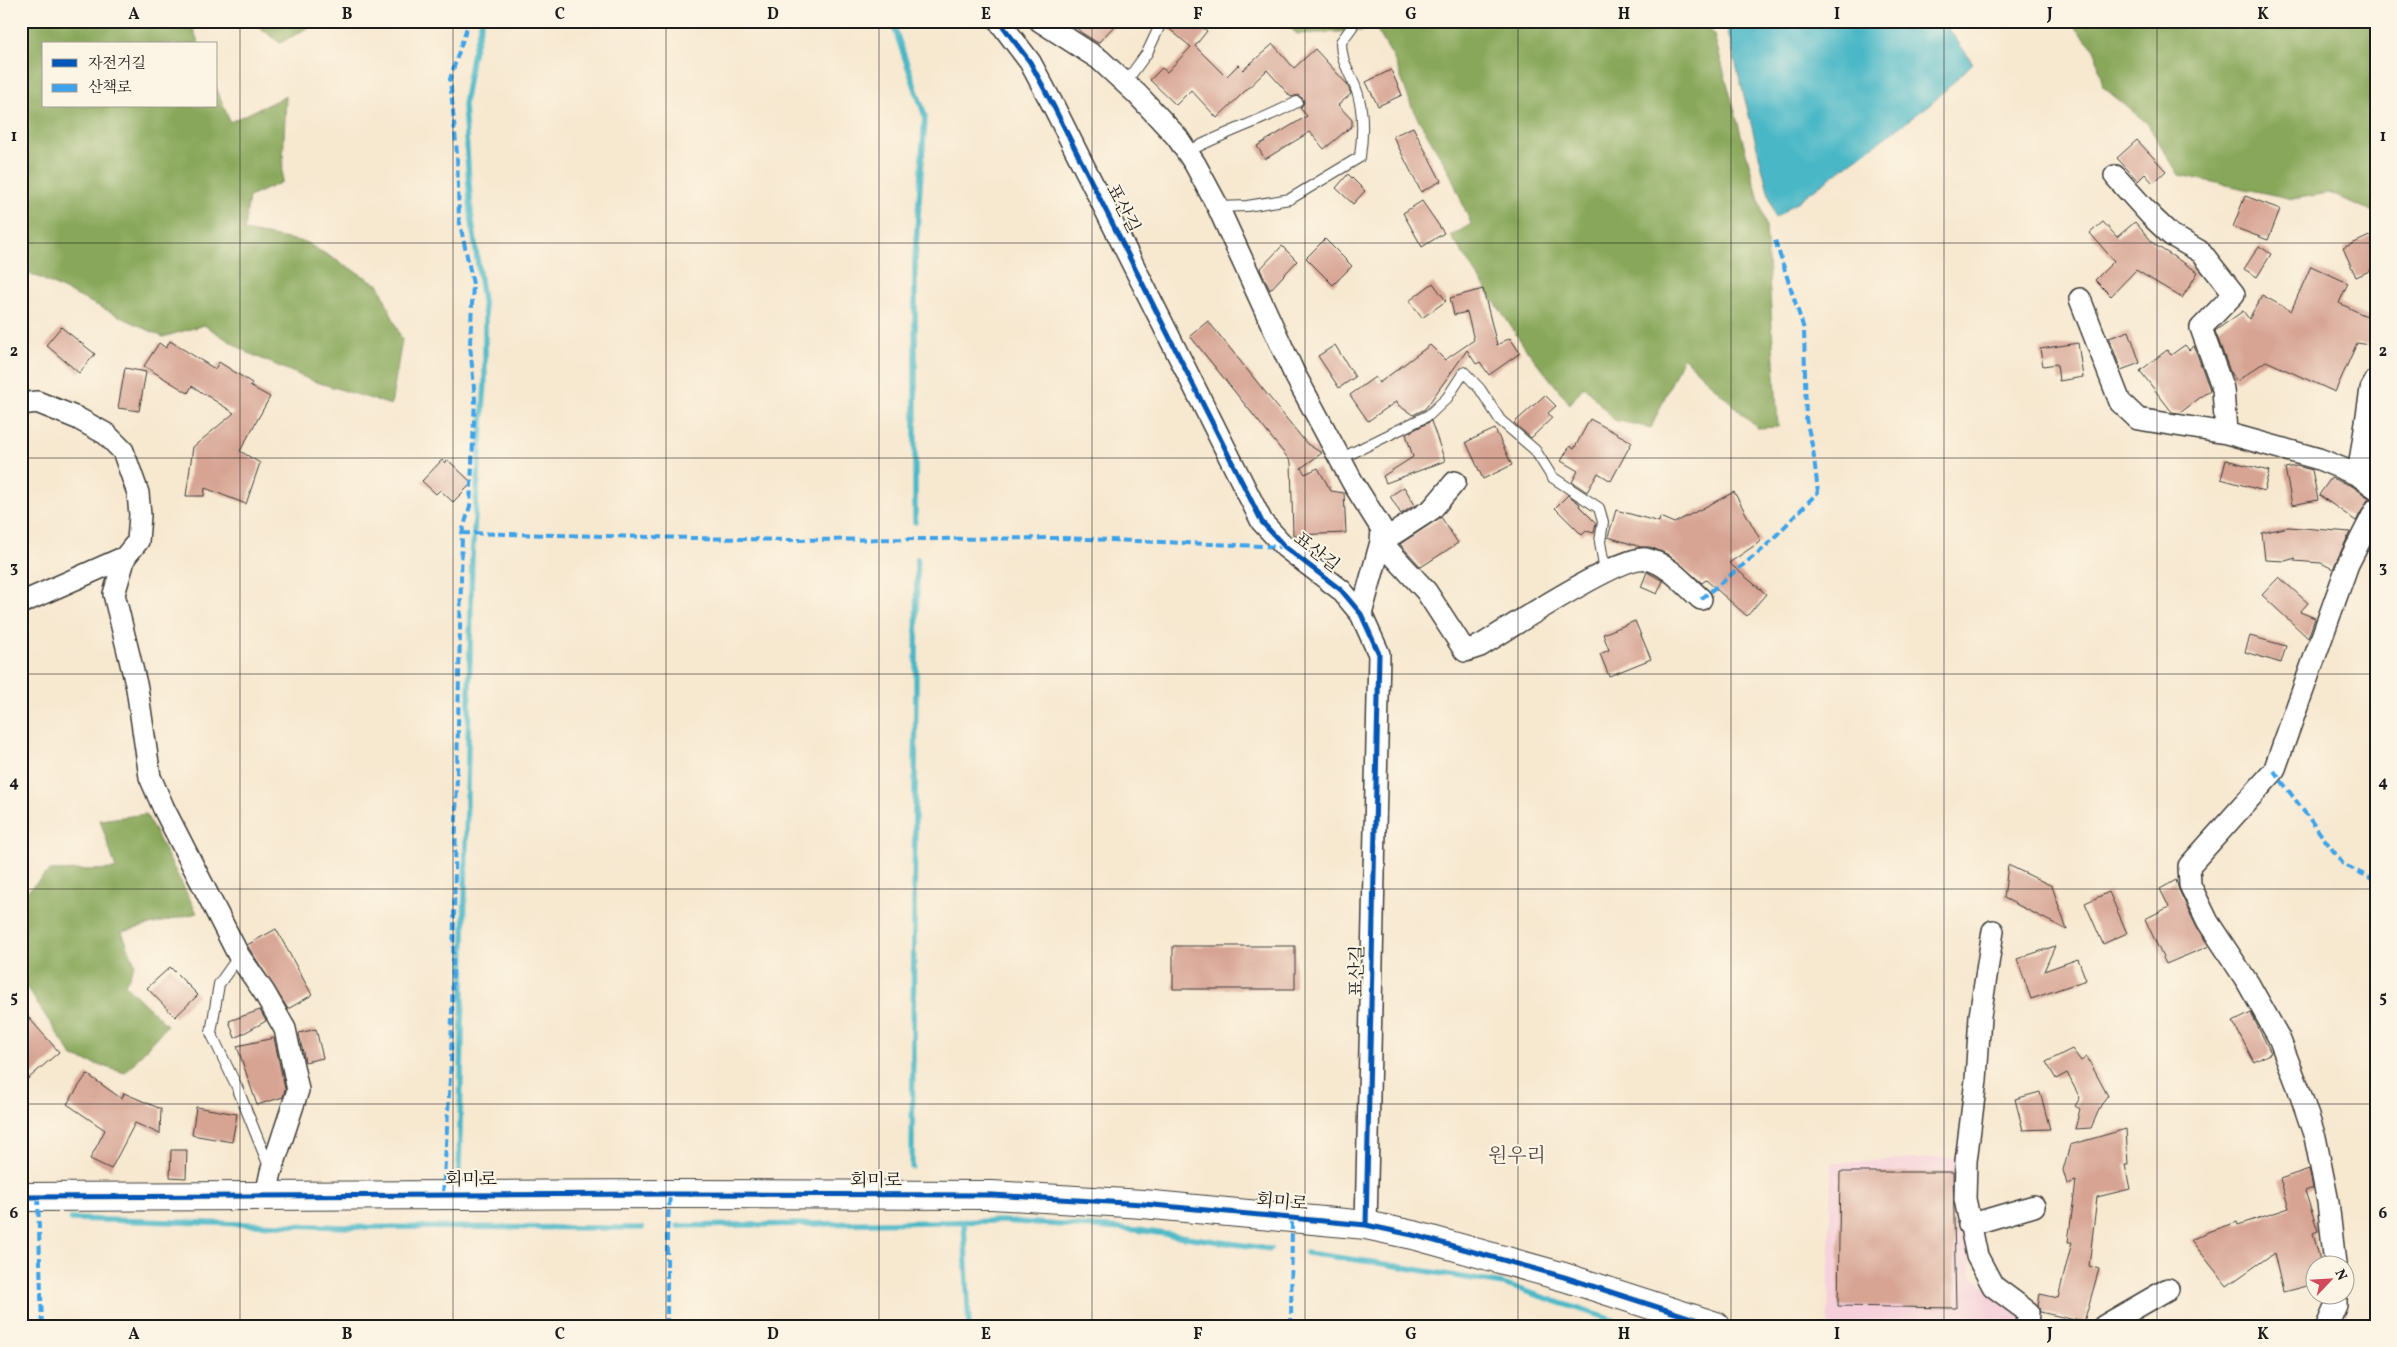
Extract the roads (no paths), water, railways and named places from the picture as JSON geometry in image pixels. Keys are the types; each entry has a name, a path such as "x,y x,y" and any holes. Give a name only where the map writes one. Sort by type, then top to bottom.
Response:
{"street":[{"name":"표산길","path":"999,21 1030,62 1055,109 1262,522 1284,547 1341,590 1361,614 1379,654 1366,1225"},
{"path":"1040,21 1099,59 1125,82 1177,138 1218,207 1294,373 1340,459 1382,529 1381,542 1361,614"},
{"path":"2114,176 2171,235 2201,252 2234,294 2201,328 2222,389 2226,433"},
{"path":"2080,299 2120,402 2138,419 2226,433 2319,458 2358,475 2376,488"},
{"path":"2358,475 2371,389 2376,380"},
{"path":"21,404 37,402 77,418 106,434 124,451 138,493 140,514 138,541 125,557 114,594 137,688 150,777 164,809 239,956 264,992 286,1029 298,1090 269,1183"},
{"path":"1381,542 1432,509 1456,482"},
{"path":"2334,1254 2328,1202 2315,1138 2298,1087 2279,1038 2205,914 2190,885 2189,866 2274,770 2348,564 2376,509"},
{"path":"1381,542 1426,591 1465,651 1480,646 1605,571 1644,558 1667,567 1701,599"},
{"path":"21,603 125,557"},
{"path":"1993,931 1980,1016 1976,1080 1966,1161 1965,1198 1969,1225 1977,1256 1993,1286 2028,1312 2027,1326"},
{"name":"회미로","path":"21,1197 269,1183 992,1195 1143,1204 1366,1225 1417,1236 1564,1277 1716,1326"},
{"path":"1969,1225 2034,1206"},
{"path":"2104,1326 2168,1289"},
{"path":"2327,1326 2336,1304"}],"lane":[{"path":"1125,82 1147,53 1162,21"},
{"path":"1218,207 1247,206 1290,199 1360,157 1362,143 1360,104 1356,87 1341,57 1341,42 1352,28"},
{"path":"1187,152 1220,134 1274,114 1297,102"},
{"path":"1340,459 1429,415 1447,398 1464,372 1480,389 1500,420 1535,450 1552,476 1599,508 1603,522 1600,542 1605,571"},
{"path":"239,956 219,984 211,1034 237,1087 269,1183"}],"water":[{"path":"1725,21 1943,21 1973,63 1932,103 1775,218"}],"waterway":[{"path":"459,1175 472,557 485,383 485,316 471,214 464,105 472,57 482,21"},
{"path":"892,21 925,116 915,258 915,522"},
{"path":"912,1167 917,559"},
{"path":"71,1219 349,1227 642,1228"},
{"path":"678,1226 1001,1221 1137,1230 1270,1249"},
{"path":"964,1222 969,1326"},
{"path":"1306,1253 1503,1284 1631,1326"}],"district":[{"name":"원우리","path":"1517,1157"}]}
